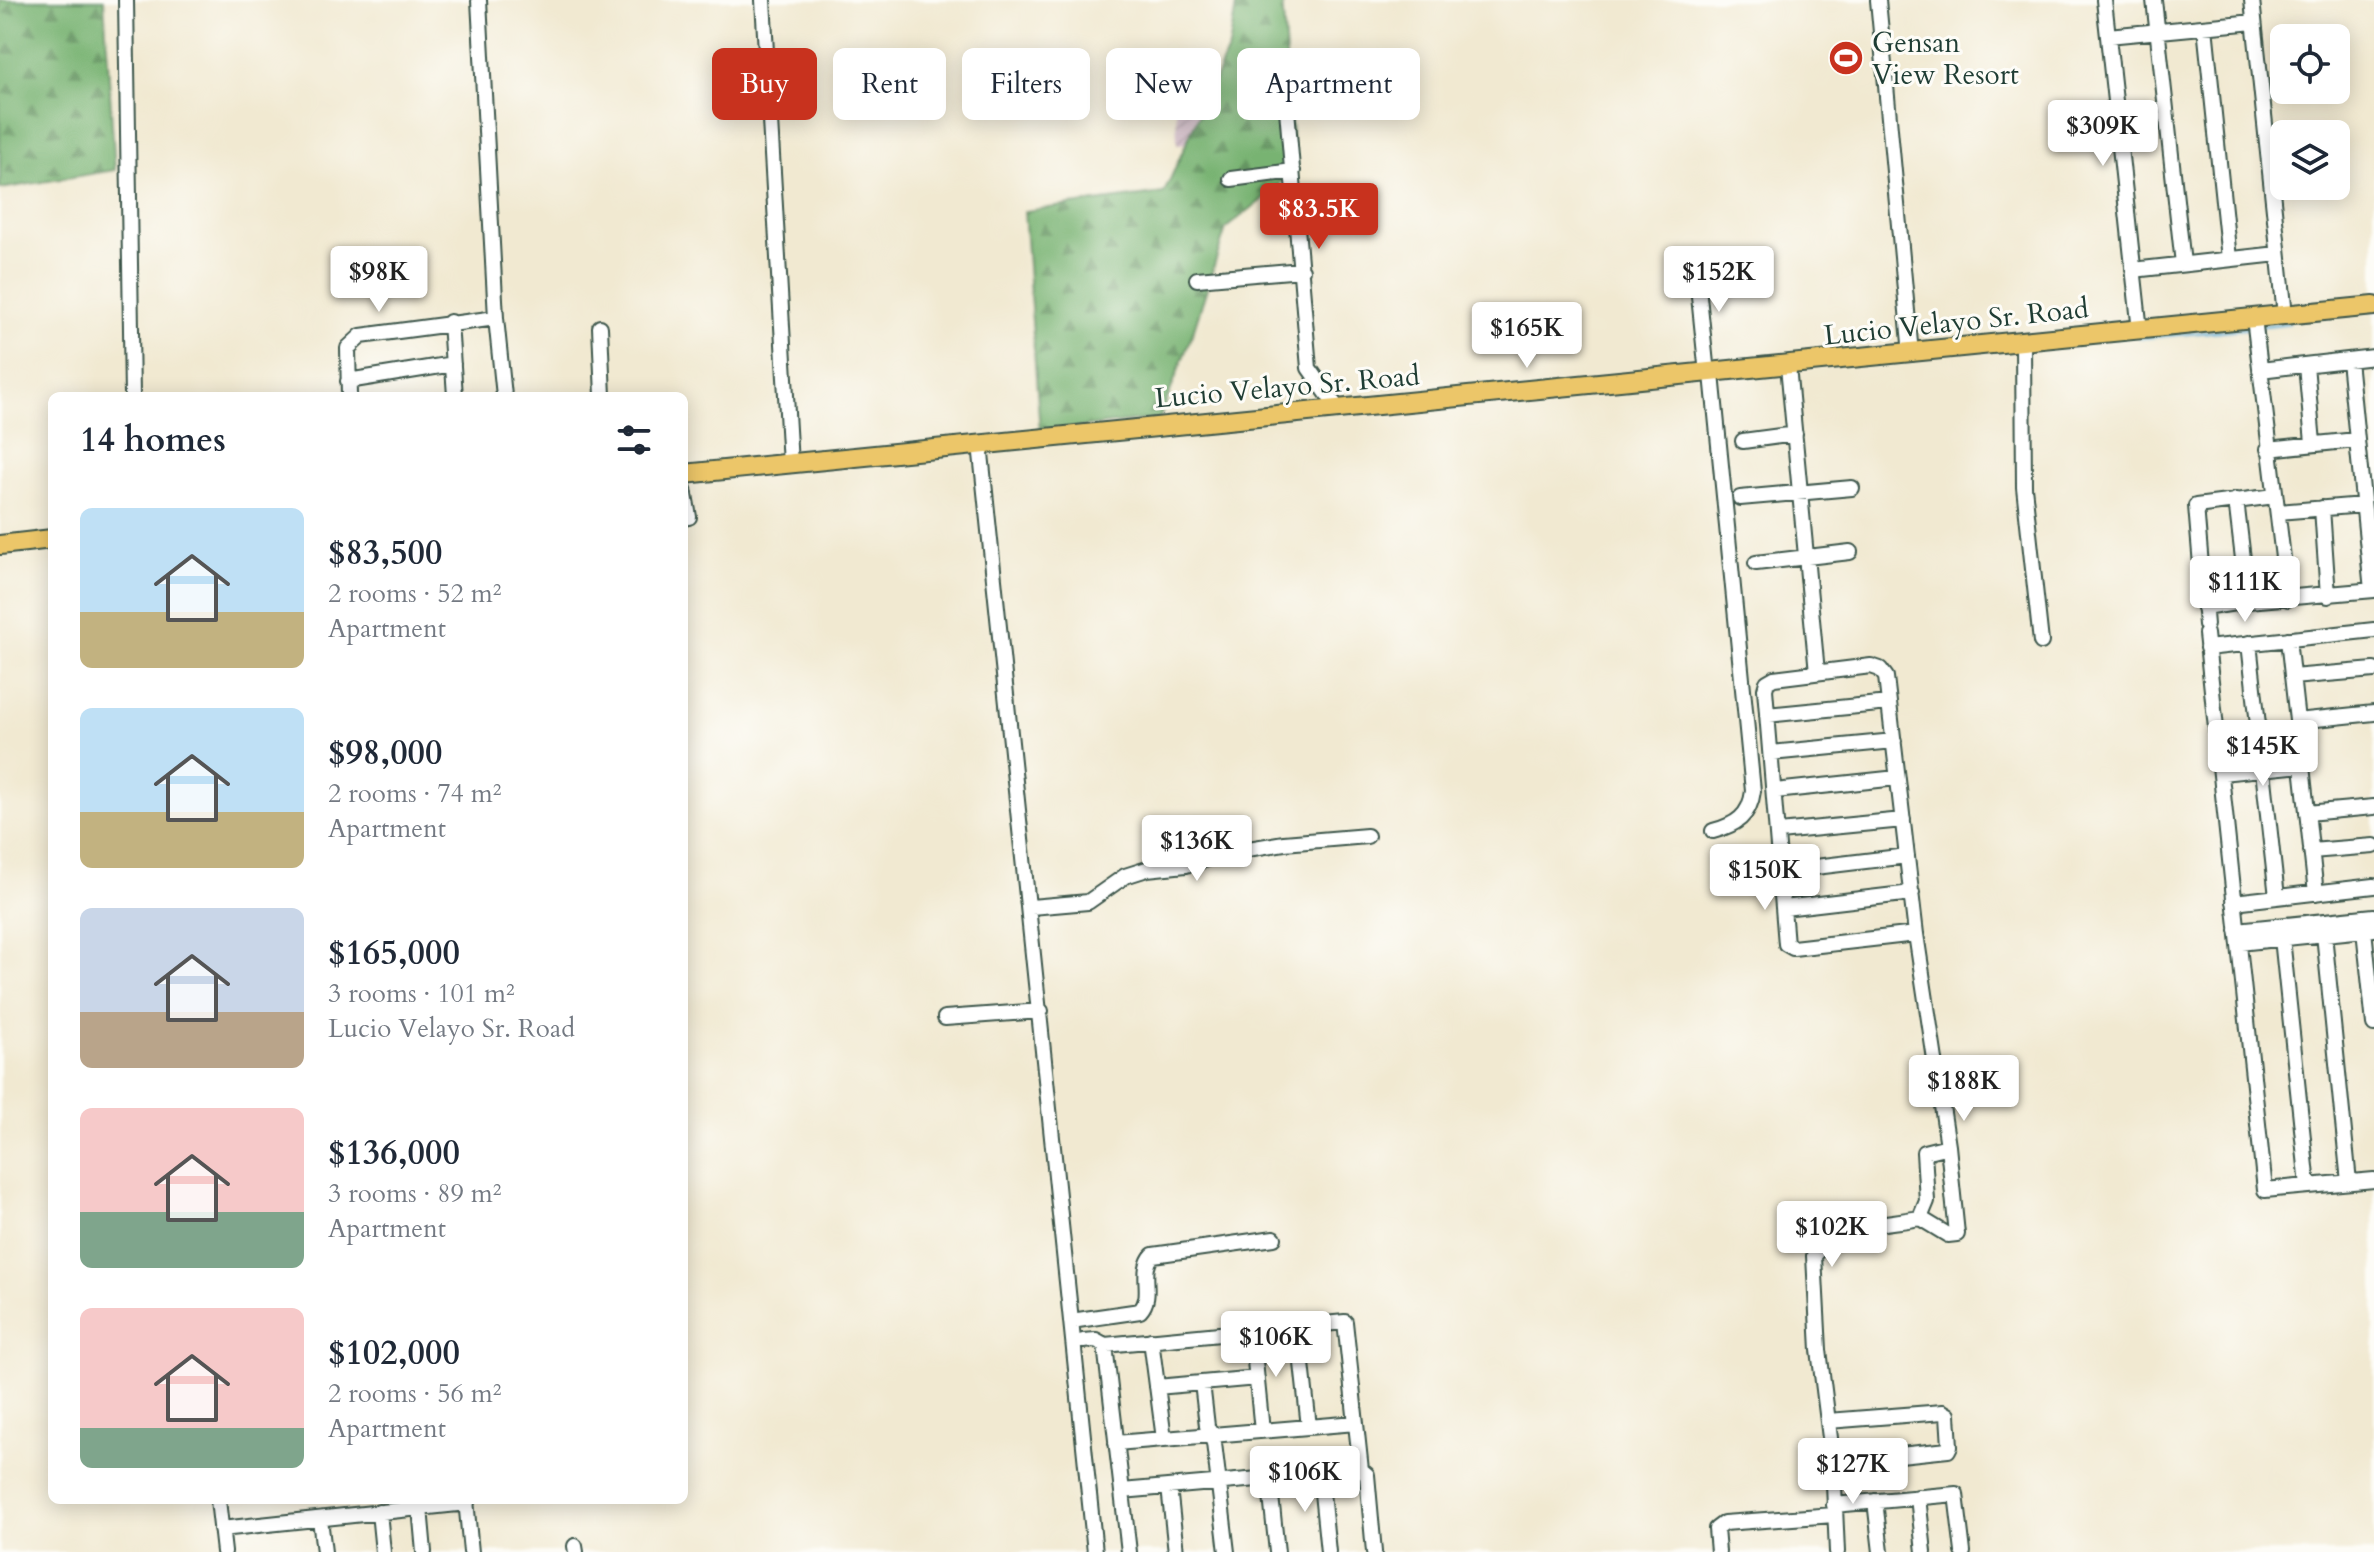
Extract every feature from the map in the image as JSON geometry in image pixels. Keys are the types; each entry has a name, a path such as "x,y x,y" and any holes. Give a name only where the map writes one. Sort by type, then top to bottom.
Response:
{"main road":[{"name":"Lucio Velayo Sr. Road","path":"688,474 1338,409 1711,377 2374,306"},
{"path":"0,545 48,539"}],"street":[{"path":"126,0 132,392"},
{"path":"479,0 496,318 504,392"},
{"path":"763,0 790,464"},
{"path":"1878,0 1911,354"},
{"path":"2104,0 2140,331"},
{"path":"2154,0 2183,264"},
{"path":"2252,0 2285,315"},
{"path":"2108,36 2254,22"},
{"path":"2205,27 2229,259"},
{"path":"1288,120 1309,368 1338,409"},
{"path":"1231,179 1293,171"},
{"path":"2133,270 2278,254"},
{"path":"1695,257 1711,377 1753,791 1752,801 1739,821 1713,831"},
{"path":"1197,279 1302,270"},
{"path":"453,364 348,388 348,348 361,336 496,318"},
{"path":"2254,318 2288,599"},
{"path":"450,322 455,392"},
{"path":"600,327 603,392"},
{"path":"2023,343 2024,487 2041,642"},
{"path":"2260,370 2374,357"},
{"path":"2204,608 2373,590 2349,360"},
{"path":"2306,365 2313,443"},
{"path":"1788,369 1817,672"},
{"path":"1743,441 1795,434"},
{"path":"2268,449 2356,440"},
{"path":"980,444 1031,907 1095,1552"},
{"path":"1740,498 1852,488"},
{"path":"2275,496 2196,506 2206,636 2265,1190 2374,1180"},
{"path":"2236,500 2248,601"},
{"path":"2278,512 2363,505"},
{"path":"2322,508 2328,596"},
{"path":"1756,563 1850,552"},
{"path":"2206,636 2249,643 2374,630"},
{"path":"2288,639 2316,893"},
{"path":"2249,643 2277,897"},
{"path":"1837,1552 1833,1462 1814,1256 1820,1248 1858,1227 1920,1218 1948,1235 1957,1234 1948,1146 1916,934 1886,677 1876,667 1817,672 1767,682 1785,942 1793,948 1916,934"},
{"path":"2292,677 2374,670"},
{"path":"1767,715 1889,703"},
{"path":"2297,721 2374,713"},
{"path":"1771,753 1894,741"},
{"path":"2221,773 2302,765"},
{"path":"1775,791 1897,778"},
{"path":"2307,813 2374,807"},
{"path":"1779,832 1903,820"},
{"path":"1031,907 1088,902 1125,876 1147,869 1186,865 1230,852 1284,843 1367,836"},
{"path":"2311,851 2374,846"},
{"path":"1782,871 1907,856"},
{"path":"2234,902 2374,886"},
{"path":"1784,908 1912,893"},
{"path":"2238,936 2374,916"},
{"path":"2238,936 2282,938 2369,929 2374,1024"},
{"path":"2324,934 2349,1182"},
{"path":"2282,938 2308,1186"},
{"path":"945,1018 1041,1011"},
{"path":"1920,1218 1927,1201 1924,1152 1948,1146"},
{"path":"1071,1321 1140,1311 1147,1298 1146,1266 1153,1255 1274,1238"},
{"path":"1083,1341 1096,1340 1105,1345 1345,1322 1361,1470"},
{"path":"1298,1327 1309,1427"},
{"path":"1252,1331 1262,1431"},
{"path":"1151,1340 1164,1439"},
{"path":"1105,1345 1129,1552"},
{"path":"1157,1387 1257,1378"},
{"path":"1202,1383 1227,1552"},
{"path":"1828,1421 1943,1412 1948,1415 1948,1450 1833,1462"},
{"path":"1116,1443 1356,1423"},
{"path":"1122,1491 1361,1470 1367,1475 1374,1552"},
{"path":"1320,1473 1328,1552"},
{"path":"1269,1477 1277,1552"},
{"path":"1169,1487 1176,1552"},
{"path":"1718,1552 1716,1529 1724,1523 1834,1510 1875,1501 1956,1494 1963,1552"},
{"path":"1918,1497 1924,1552"},
{"path":"1875,1501 1881,1552"},
{"path":"218,1504 224,1552"},
{"path":"221,1529 446,1504"},
{"path":"466,1504 471,1552"},
{"path":"420,1508 424,1552"},
{"path":"379,1512 383,1552"},
{"path":"320,1519 324,1552"}],"shaded area":[{"path":"1176,120 1209,120 1210,142 1177,144"}],"green space":[{"path":"0,0 104,0 115,170 0,189"},
{"path":"1237,0 1282,0 1286,48 1237,48 1237,120 1291,120 1294,164 1276,189 1226,228 1193,332 1160,418 1040,432 1024,211 1164,193 1197,120 1221,120 1221,66 1229,48"}],"waterway":[{"path":"2261,326 2289,323"},
{"path":"2140,338 2250,328"}],"place":[{"name":"Gensan View Resort","path":"1846,58"}]}
